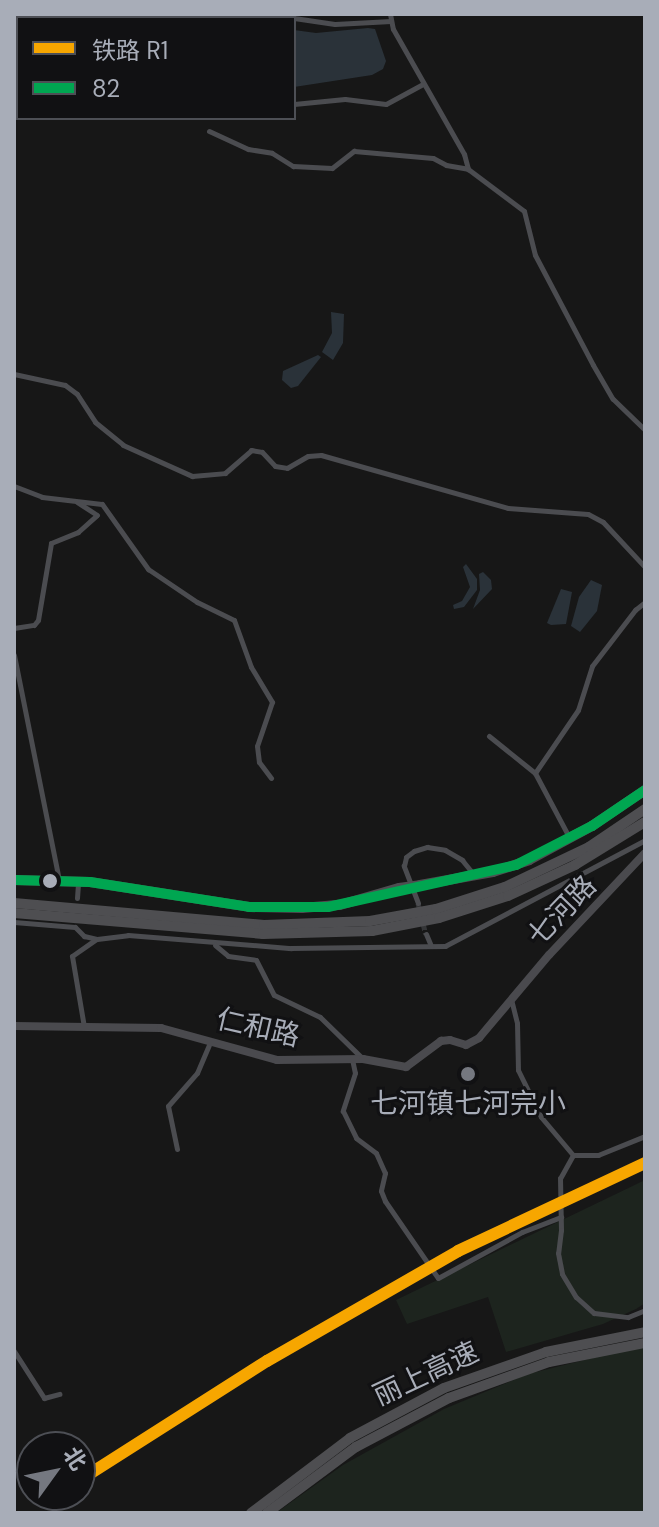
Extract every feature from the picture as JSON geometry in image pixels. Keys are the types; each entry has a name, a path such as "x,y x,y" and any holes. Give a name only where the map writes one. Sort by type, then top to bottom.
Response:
{"highway":[{"path":"14,880 78,881 249,907 340,905 399,888 516,865 570,839 645,790"},
{"path":"14,903 264,925 370,921 444,907 522,880 589,847 645,809"},
{"path":"14,913 263,934 372,931 447,916 508,896 575,865 645,822"},
{"name":"丽上高速","path":"251,1513 327,1453 396,1411 444,1388 546,1352 645,1332"},
{"name":"丽上高速","path":"267,1513 356,1447 449,1398 549,1362 645,1343"}],"street":[{"path":"296,18 335,24 390,18 464,154 468,169"},
{"path":"296,104 345,99 386,104 424,84"},
{"path":"209,131 235,144 274,154 293,166 332,168 354,151 433,158 446,165 468,169 524,211 535,255 593,365 613,399 645,430"},
{"path":"14,374 65,385 77,394 95,422 123,445 192,476 225,473 251,450 262,452 275,466 287,468 308,456 321,455 508,508 588,514 603,522 645,567"},
{"path":"14,486 42,497 104,505 148,569 237,623 251,667 272,702 257,746 259,762 271,778"},
{"path":"14,628 34,625 38,620 51,543 78,532 97,515 92,509 73,500"},
{"path":"640,560 645,554"},
{"path":"535,773 578,710 592,666 635,610 645,602"},
{"path":"14,655 59,880"},
{"path":"489,736 535,773 570,839"},
{"path":"14,922 75,927 84,936 97,939 128,935 291,948 449,945 470,931 645,840"},
{"path":"418,903 404,866 406,857 414,851 427,847 445,850 462,860 475,875"},
{"name":"七河路","path":"511,999 645,853"},
{"path":"77,898 78,881"},
{"path":"426,934 431,946"},
{"path":"84,1027 72,956 97,939"},
{"path":"214,944 228,956 256,960 274,995 321,1018 363,1059"},
{"path":"511,999 517,1023 518,1070 541,1117 573,1155 598,1155 645,1136"},
{"name":"仁和路","path":"14,1026 161,1028 277,1060 363,1059 402,1068 412,1065 444,1040 470,1044 511,999"},
{"path":"177,1149 169,1102 193,1079 210,1041"},
{"path":"352,1059 355,1073 343,1111 356,1138 376,1153 385,1173 381,1191 385,1201 438,1278 522,1232 561,1217"},
{"path":"573,1155 562,1171 558,1257 562,1274 576,1297 591,1311 607,1317 631,1317 645,1310"},
{"path":"14,1351 44,1398 59,1394"}],"shaded area":[{"path":"203,14 261,14 261,16"},
{"path":"375,29 386,61 383,69 372,75 296,87 296,30 316,33"},
{"path":"331,312 344,314 343,343 333,360 322,352 332,333"},
{"path":"318,355 321,357 298,386 291,388 282,380 283,371"},
{"path":"466,564 477,579 477,590 464,607 454,609 453,605 462,601 470,587 463,567"},
{"path":"483,572 491,580 492,589 473,609 480,590 479,574"},
{"path":"591,580 602,585 597,611 580,632 571,626 579,597"},
{"path":"561,589 572,592 566,624 551,625 547,623"},
{"path":"645,1180 645,1303 636,1309 603,1324 506,1352 488,1297 407,1324 396,1300"},
{"path":"645,1345 645,1513 276,1513 343,1465 444,1409 528,1374"}],"tunnel":[{"path":"418,903 426,934"}],"rail line":[{"name":"R1","path":"96,1470 267,1361 458,1251 645,1163"}],"transit line":[{"name":"82","path":"14,880 90,882 249,907 328,907 516,865 592,826 645,790"}],"place":[{"name":"七河镇七河完小","path":"468,1074"}]}
